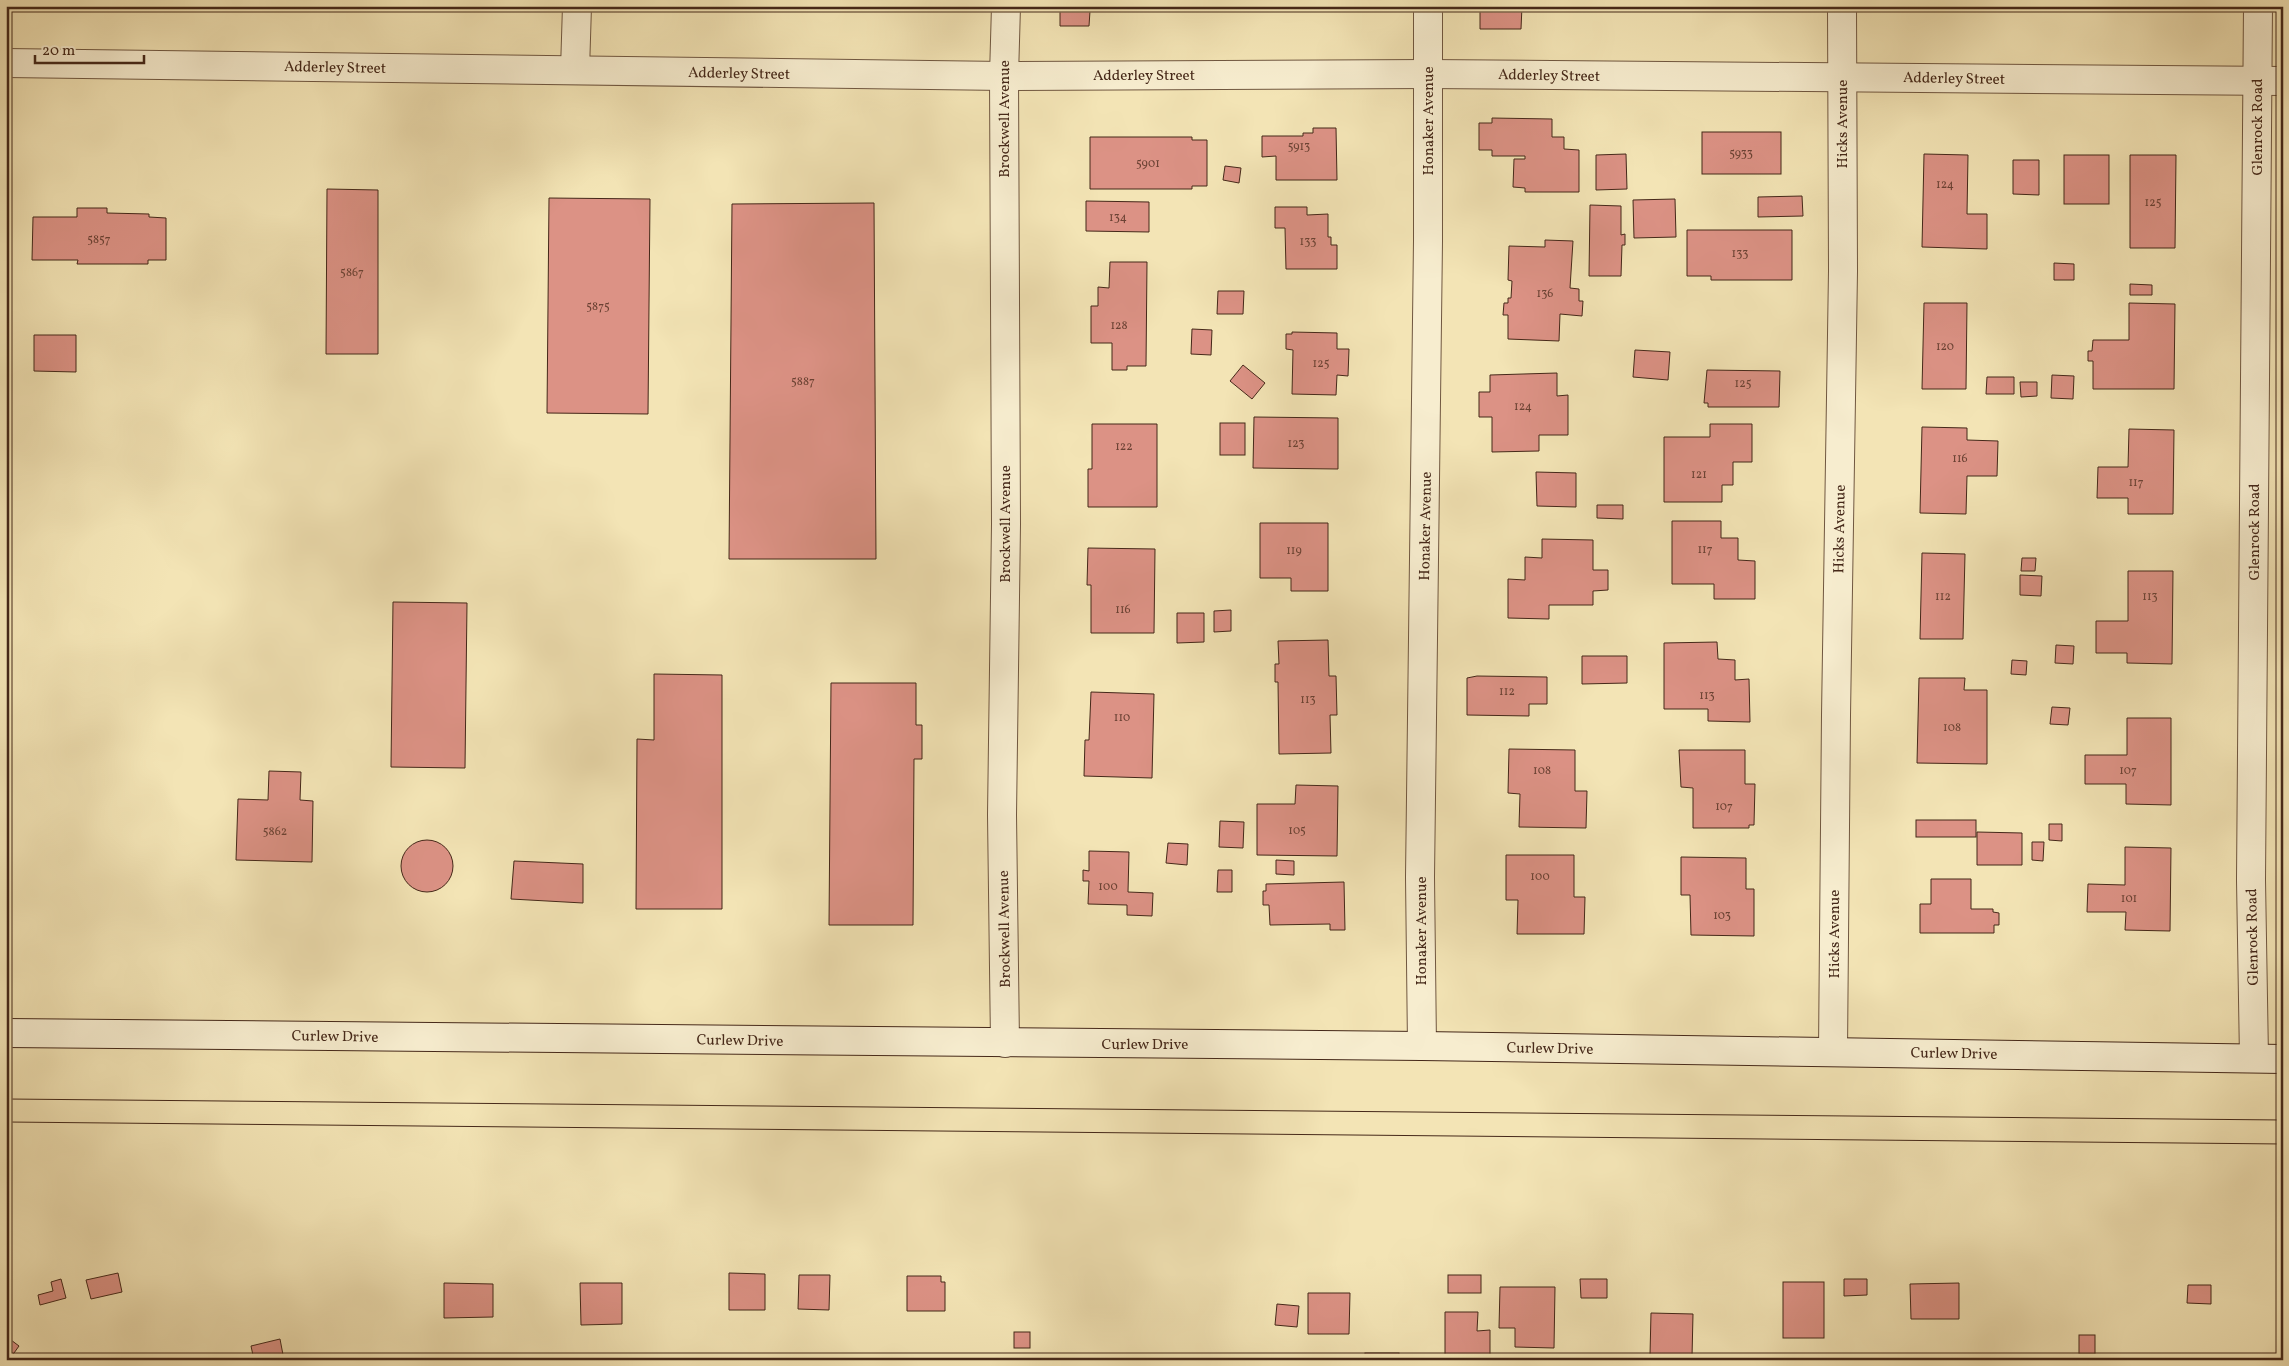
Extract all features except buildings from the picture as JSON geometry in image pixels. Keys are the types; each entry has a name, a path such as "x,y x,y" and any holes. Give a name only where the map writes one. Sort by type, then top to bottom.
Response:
{"street":[{"path":"575,70 577,6"},
{"name":"Brockwell Avenue","path":"1005,1043 1002,815 1006,524 1004,76 1006,6"},
{"name":"Honaker Avenue","path":"1422,1046 1420,877 1428,241 1428,6"},
{"name":"Hicks Avenue","path":"1833,1051 1843,271 1842,6"},
{"name":"Glenrock Road","path":"2254,1058 2251,870 2270,81 2258,6"},
{"name":"Adderley Street","path":"6,62 1004,76 1428,74 2270,81"},
{"name":"Curlew Drive","path":"6,1033 1422,1046 2283,1059"}],"tram line":[{"path":"6,1099 2283,1120"},
{"path":"6,1122 2283,1144"}]}
